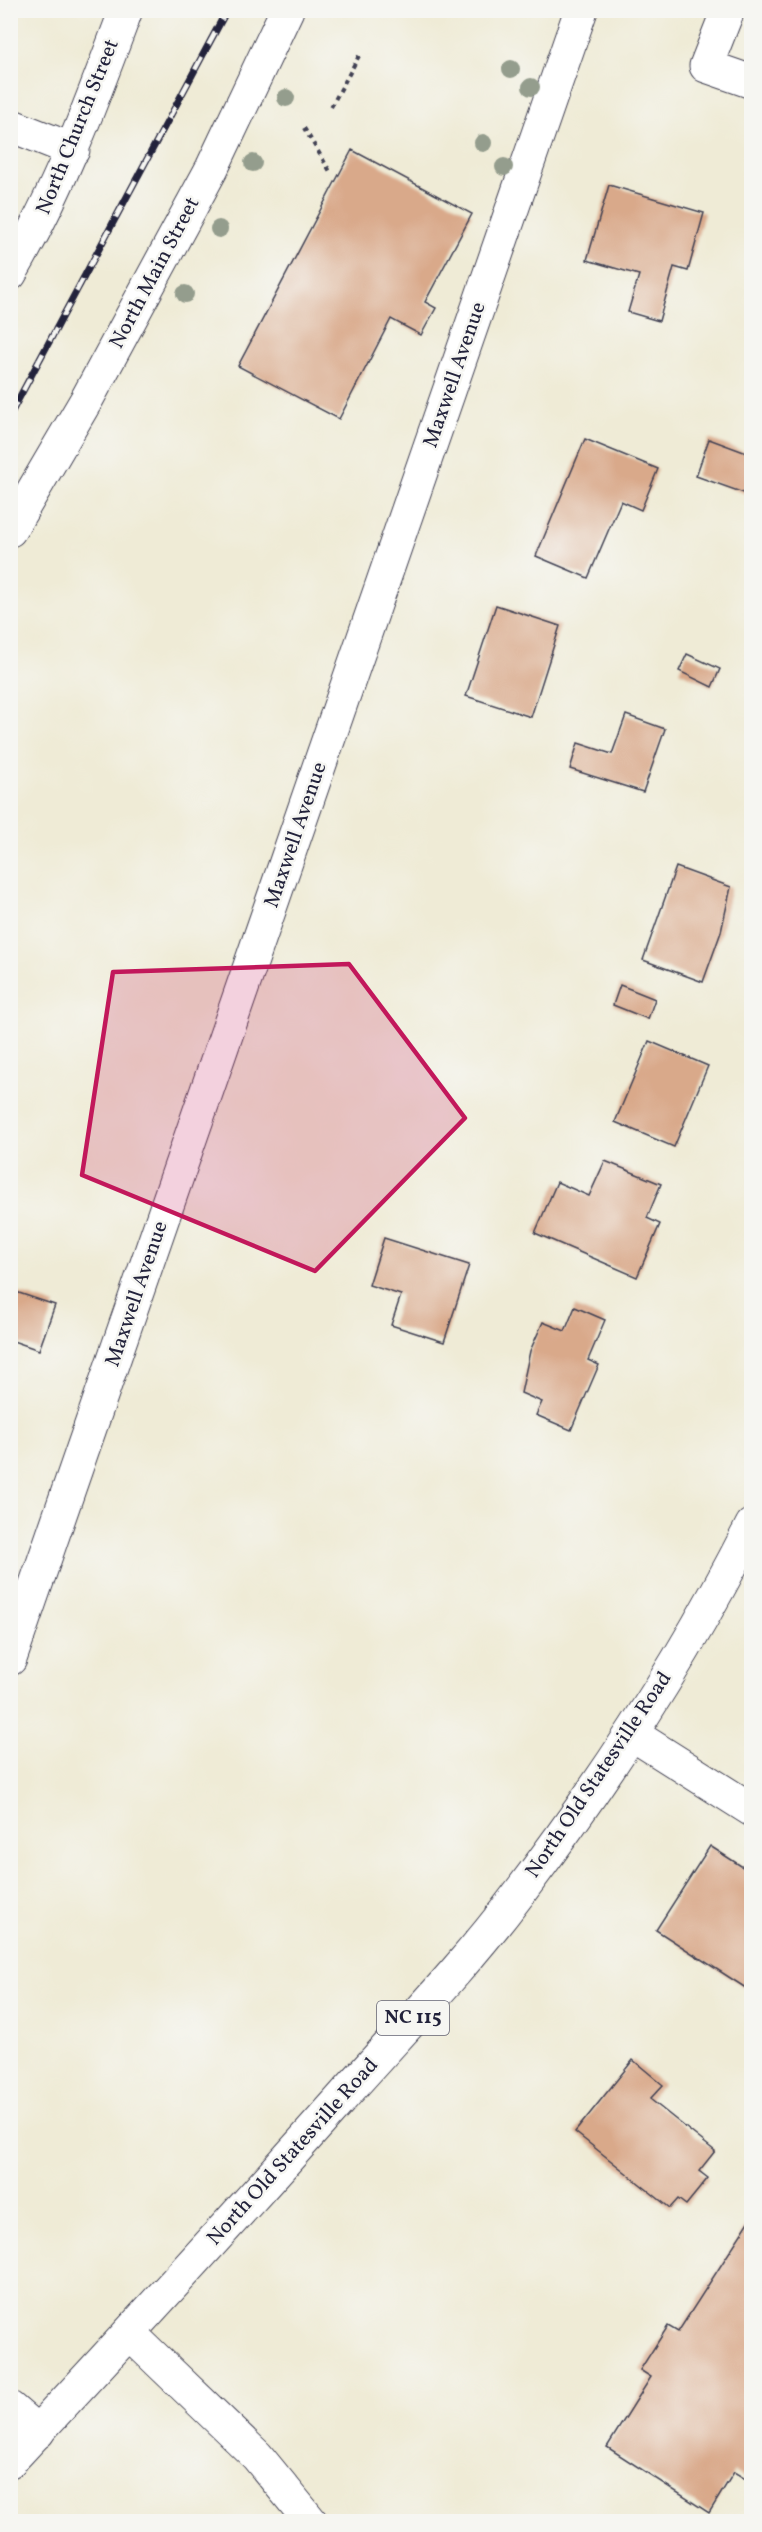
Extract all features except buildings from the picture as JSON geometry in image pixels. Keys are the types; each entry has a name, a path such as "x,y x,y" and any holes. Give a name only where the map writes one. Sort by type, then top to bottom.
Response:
{"street":[{"name":"North Church Street","path":"10,274 32,238 73,150 126,10"},
{"name":"North Main Street","path":"10,530 87,399 212,168 287,10"},
{"name":"Maxwell Avenue","path":"10,1659 581,10"},
{"path":"728,10 706,66 752,82"},
{"path":"10,125 73,150"},
{"name":"North Old Statesville Road","path":"10,2461 130,2334 464,1961 517,1897 632,1734 732,1565 752,1525"},
{"path":"632,1734 752,1810"},
{"path":"130,2334 256,2456 311,2522"},
{"path":"10,2408 38,2432"}],"path":[{"path":"331,107 360,54"},
{"path":"304,128 331,173"}],"highlighted area":[{"path":"349,964 465,1118 315,1271 82,1175 113,972"}],"railway":[{"path":"10,415 227,10"}]}
